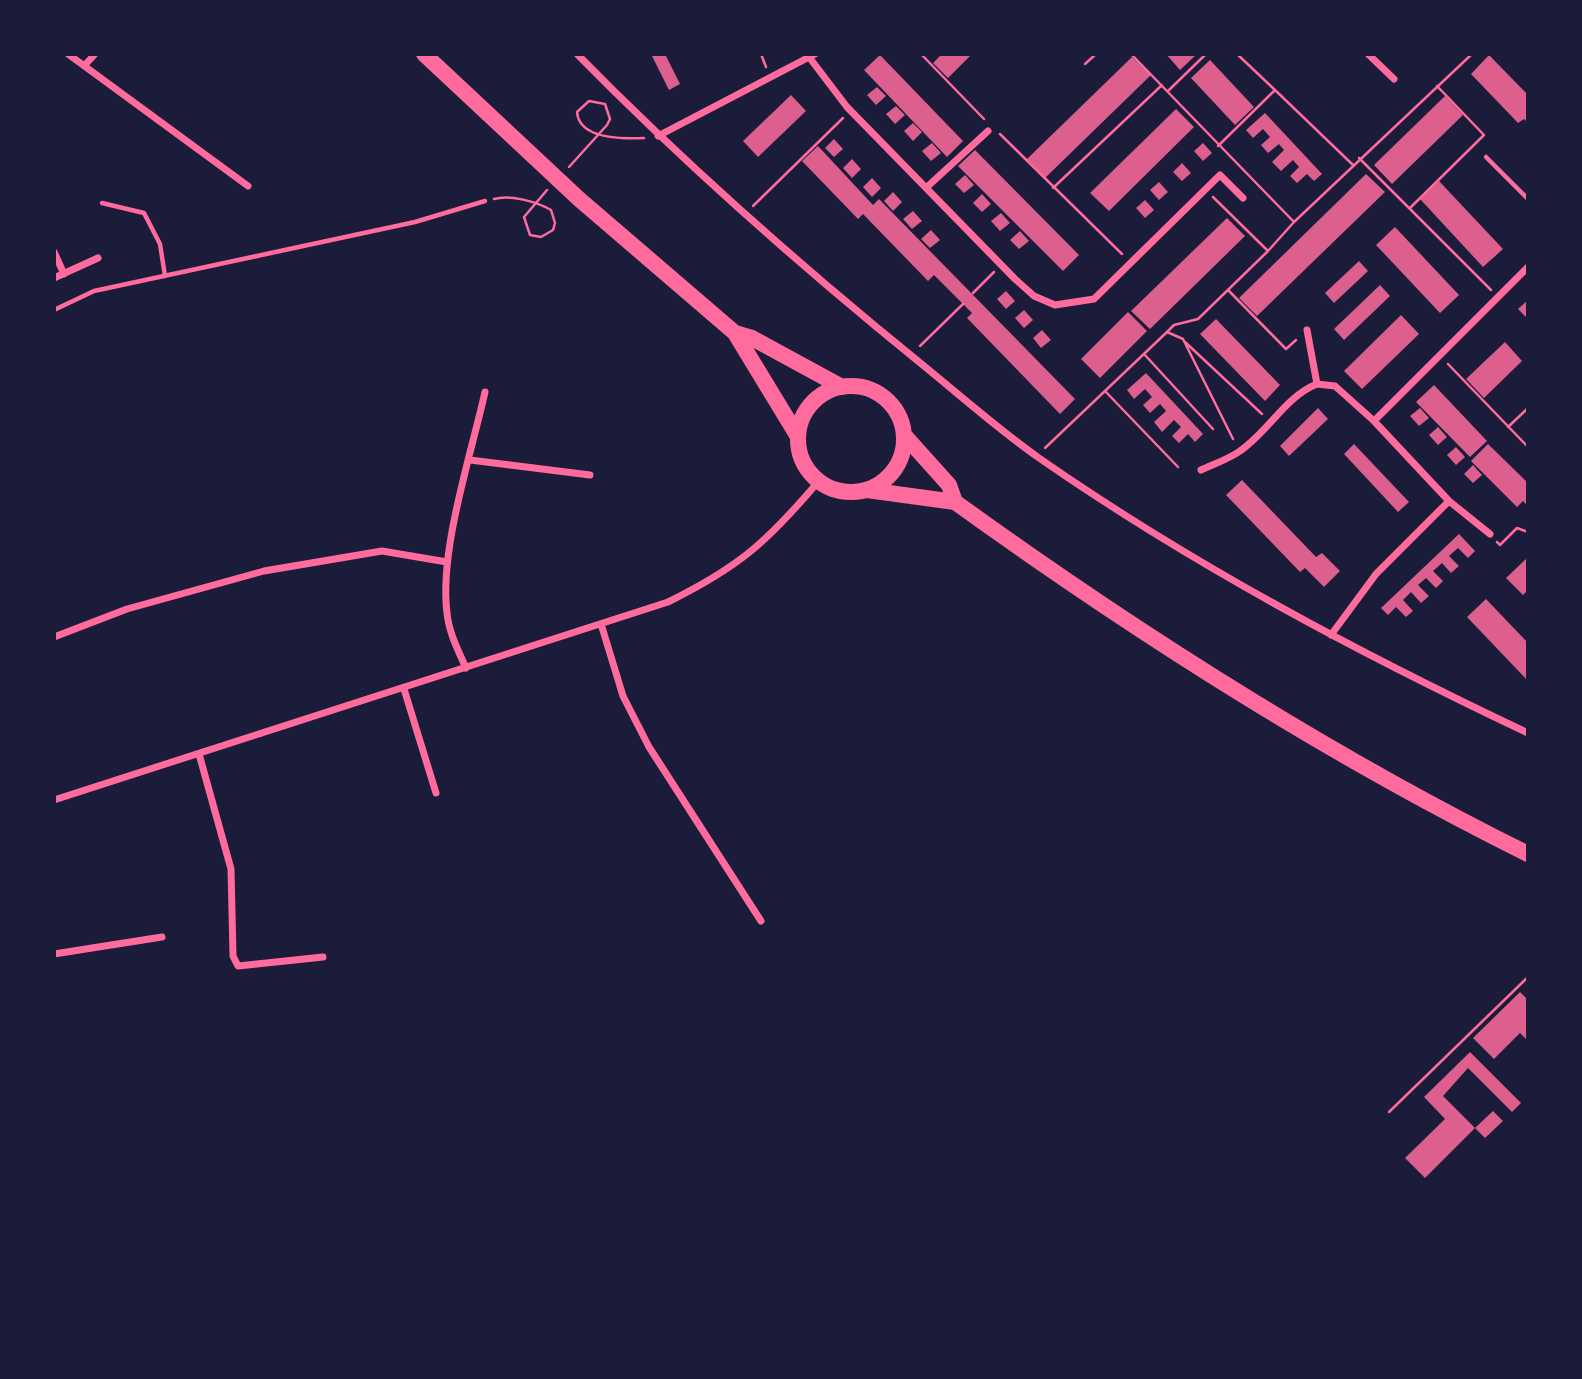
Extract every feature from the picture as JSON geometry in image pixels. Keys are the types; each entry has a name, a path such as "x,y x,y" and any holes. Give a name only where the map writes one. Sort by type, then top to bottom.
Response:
{"highway":[{"path":"424,54 589,208 735,333 797,435"},
{"path":"735,333 752,338 842,387"},
{"path":"867,490 883,482 895,470 903,453 905,436 900,418 891,403 868,389 842,387 825,393 811,404 802,418 797,435 799,453 806,468 818,482 842,492 867,490 956,502 1078,591 1202,671 1388,780 1528,854"},
{"path":"905,436 949,485 956,502"}],"street":[{"path":"68,54 248,186"},
{"path":"84,66 94,54"},
{"path":"577,54 658,136 746,214 911,355 1036,456 1132,521 1331,635 1528,733"},
{"path":"1368,54 1394,79"},
{"path":"658,136 812,56 851,110 1001,265 1034,296 1055,305 1094,299 1220,175 1243,198"},
{"path":"927,187 988,131"},
{"path":"54,252 64,274"},
{"path":"54,278 98,258"},
{"path":"1374,421 1528,267"},
{"path":"1307,330 1317,384"},
{"path":"1201,470 1239,452 1274,422 1302,390 1317,384 1335,386 1374,421 1449,501 1490,534"},
{"path":"466,668 452,638 447,614 447,562 485,392"},
{"path":"470,460 590,475"},
{"path":"54,800 668,602 742,561 779,528 818,482"},
{"path":"1331,635 1376,574 1449,501"},
{"path":"54,637 127,609 264,571 382,551 447,562"},
{"path":"601,624 623,696 649,747 761,921"},
{"path":"404,689 436,793"},
{"path":"199,754 231,869 233,956 237,966 246,968 323,957"},
{"path":"54,954 162,937"}],"lane":[{"path":"1486,157 1528,200"},
{"path":"54,310 94,291 415,222 485,201"},
{"path":"102,203 144,213 160,244 165,276"}],"path":[{"path":"921,54 1131,263"},
{"path":"1084,64 1096,54"},
{"path":"1131,54 1294,222"},
{"path":"1168,91 1206,54"},
{"path":"1237,54 1353,164"},
{"path":"1036,456 1174,325 1198,320 1359,158 1472,54"},
{"path":"1053,188 1162,85"},
{"path":"1409,208 1484,135 1437,86"},
{"path":"1218,146 1275,90"},
{"path":"607,125 610,119 604,104 593,100 582,104 578,119 587,129 624,139 658,136"},
{"path":"746,214 851,110"},
{"path":"1359,158 1498,297"},
{"path":"1206,190 1269,251"},
{"path":"485,201 500,197 551,210 555,223 548,235 535,237 526,229 524,218 531,207"},
{"path":"973,293 1001,265"},
{"path":"1229,291 1286,349 1307,330"},
{"path":"911,355 962,304"},
{"path":"1167,332 1183,339 1274,422"},
{"path":"1183,339 1239,452"},
{"path":"1144,354 1213,429"},
{"path":"1440,355 1528,447"},
{"path":"1105,391 1178,467"},
{"path":"1508,427 1528,408"},
{"path":"1490,534 1500,545 1517,528 1528,532"},
{"path":"1389,1112 1528,976"}],"building":[{"path":"651,54 665,54 680,84 669,90"},
{"path":"942,54 972,54 948,78 933,63"},
{"path":"1166,54 1197,54 1180,70"},
{"path":"880,55 963,141 947,157 864,70"},
{"path":"1489,55 1528,95 1528,123 1524,119 1518,123 1471,74"},
{"path":"1132,57 1151,75 1045,178 1027,159"},
{"path":"1210,60 1254,107 1235,125 1191,78"},
{"path":"877,87 886,96 876,105 867,95"},
{"path":"791,95 806,111 758,157 743,141"},
{"path":"1445,96 1463,115 1392,184 1374,165"},
{"path":"896,106 905,115 895,124 886,114"},
{"path":"1176,109 1194,127 1109,211 1090,193"},
{"path":"1265,113 1322,174 1314,181 1307,174 1297,183 1290,176 1299,167 1293,160 1281,171 1272,162 1284,150 1279,144 1268,153 1261,145 1270,137 1263,129 1253,138 1246,130"},
{"path":"913,123 922,132 913,141 904,131"},
{"path":"834,139 843,149 834,157 825,148"},
{"path":"932,143 941,153 931,161 922,151"},
{"path":"1203,143 1212,153 1203,161 1194,151"},
{"path":"818,146 873,205 879,199 1075,399 1060,414 967,318 972,313 934,275 928,281 863,214 858,219 802,161"},
{"path":"975,150 1079,255 1063,271 958,166"},
{"path":"852,159 861,169 852,178 843,168"},
{"path":"1182,163 1191,173 1182,181 1173,172"},
{"path":"1366,174 1385,192 1257,316 1239,298"},
{"path":"965,175 974,185 964,193 955,184"},
{"path":"872,178 881,188 872,197 863,187"},
{"path":"1439,181 1503,249 1483,267 1420,199"},
{"path":"1159,182 1168,192 1159,200 1150,190"},
{"path":"893,192 902,202 893,211 884,201"},
{"path":"982,194 991,204 982,212 973,203"},
{"path":"1145,200 1154,210 1145,218 1136,208"},
{"path":"913,211 922,221 912,229 903,219"},
{"path":"1001,213 1010,223 1000,231 991,221"},
{"path":"1227,218 1245,236 1150,329 1131,311"},
{"path":"1395,227 1459,295 1440,313 1376,245"},
{"path":"931,230 940,240 930,248 921,239"},
{"path":"1020,231 1029,241 1019,249 1010,240"},
{"path":"1359,261 1368,271 1334,303 1325,293"},
{"path":"1380,285 1390,296 1344,340 1334,329"},
{"path":"1006,291 1015,301 1006,309 997,299"},
{"path":"1528,300 1528,319 1518,309"},
{"path":"1024,310 1033,320 1024,328 1015,318"},
{"path":"1128,312 1147,331 1100,378 1081,359"},
{"path":"1401,315 1419,334 1362,389 1344,371"},
{"path":"1216,319 1280,385 1265,401 1200,334"},
{"path":"1042,330 1051,340 1041,348 1033,338"},
{"path":"1505,342 1522,361 1484,398 1466,379"},
{"path":"1146,373 1203,434 1195,442 1188,434 1179,443 1172,436 1181,427 1174,420 1162,432 1154,422 1166,411 1160,404 1150,413 1143,405 1152,397 1145,389 1134,399 1127,390"},
{"path":"1434,385 1487,441 1470,457 1416,402"},
{"path":"1318,408 1328,419 1289,456 1280,446"},
{"path":"1420,408 1429,418 1419,426 1410,416"},
{"path":"1438,427 1447,437 1438,445 1429,435"},
{"path":"1354,444 1409,502 1398,512 1344,454"},
{"path":"1488,444 1528,483 1528,506 1523,501 1517,507 1471,461"},
{"path":"1456,447 1465,457 1456,465 1447,455"},
{"path":"1473,465 1482,475 1473,483 1464,474"},
{"path":"1242,480 1316,557 1322,553 1340,571 1324,587 1305,568 1300,572 1226,495"},
{"path":"1459,534 1475,551 1468,558 1458,548 1449,556 1459,566 1451,573 1442,563 1433,571 1443,581 1436,588 1426,578 1418,585 1429,596 1421,603 1411,592 1403,600 1413,611 1406,617 1396,607 1388,615 1381,608"},
{"path":"1528,557 1528,590 1523,595 1506,578"},
{"path":"1486,599 1528,643 1528,681 1467,617"},
{"path":"1520,992 1528,1000 1528,1041 1520,1033 1494,1059 1473,1038"},
{"path":"1470,1052 1521,1103 1512,1112 1468,1068 1443,1096 1475,1128 1425,1178 1405,1158 1445,1119 1424,1097"},
{"path":"1493,1111 1503,1121 1485,1138 1475,1128"}]}
